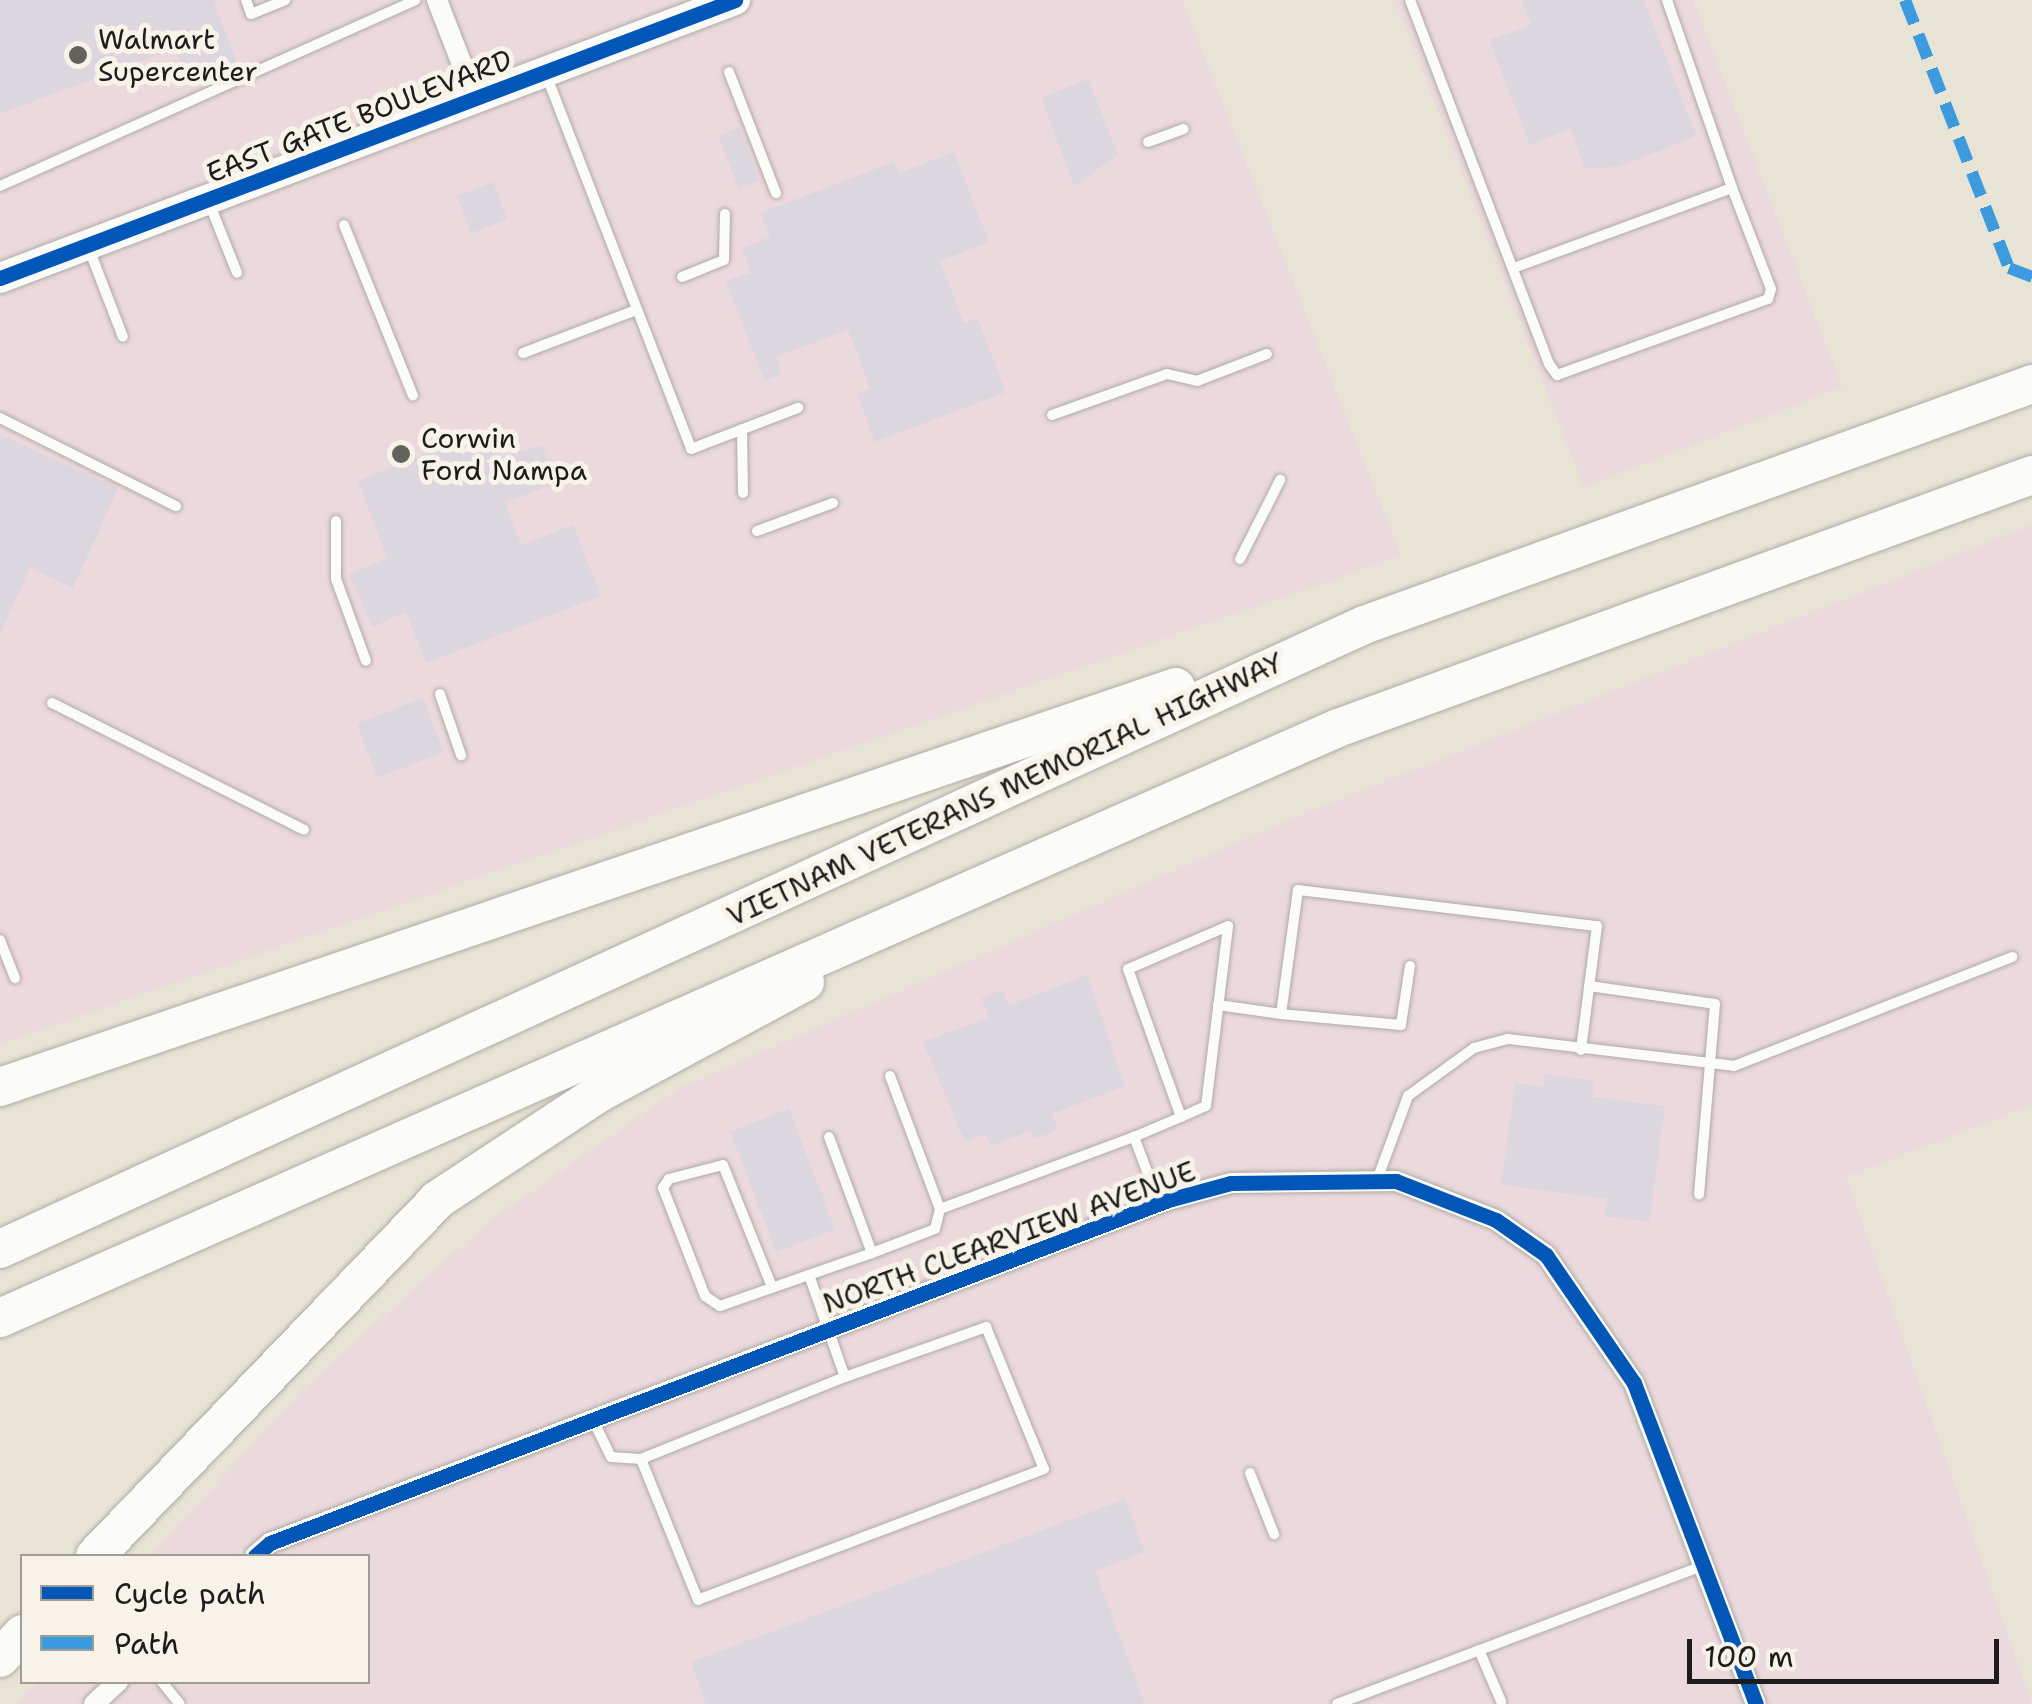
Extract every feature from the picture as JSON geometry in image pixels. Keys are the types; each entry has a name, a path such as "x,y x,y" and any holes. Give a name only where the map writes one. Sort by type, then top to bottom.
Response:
{"highway":[{"name":"VIETNAM VETERANS MEMORIAL HIGHWAY","path":"0,1249 1364,625 2032,384"},
{"path":"0,1318 948,896 1338,728 2032,475"},
{"path":"0,1087 1364,625"},
{"path":"97,1554 436,1200 598,1093 948,896"},
{"path":"0,1658 20,1636"}],"street":[{"path":"436,0 474,98"},
{"name":"EAST GATE BOULEVARD","path":"0,278 735,0"},
{"name":"NORTH CLEARVIEW AVENUE","path":"260,1554 593,1420 1159,1203 1231,1183 1377,1180 1496,1220 1546,1255 1634,1383 1756,1704"},
{"path":"94,1704 116,1684"}],"lane":[{"path":"246,0 252,14 285,0"},
{"path":"0,186 415,0"},
{"path":"1410,0 1549,364 1568,376 1768,299 1667,0"},
{"path":"545,72 691,449 798,408"},
{"path":"729,72 776,193"},
{"path":"1148,142 1184,128"},
{"path":"1512,268 1732,188"},
{"path":"208,199 237,273"},
{"path":"682,276 724,260 725,214"},
{"path":"344,225 413,396"},
{"path":"87,245 123,337"},
{"path":"523,353 636,310"},
{"path":"1052,415 1167,374 1197,381 1267,354"},
{"path":"0,418 176,506"},
{"path":"742,429 743,493"},
{"path":"1240,559 1280,480"},
{"path":"757,530 833,502"},
{"path":"336,521 336,579 366,661"},
{"path":"440,694 461,754"},
{"path":"52,703 304,830"},
{"path":"1281,1014 1298,890 1597,926 1582,1050"},
{"path":"940,1208 1134,1137 1181,1117 1206,1106 1228,926 1128,969 1181,1117"},
{"path":"0,940 15,978"},
{"path":"1377,1180 1408,1096 1474,1048 1508,1039 1715,1064 1824,1038 2012,957"},
{"path":"1218,1006 1400,1025 1410,966"},
{"path":"1589,986 1715,1004 1715,1064 1700,1194"},
{"path":"772,1288 724,1166 669,1179 664,1188 706,1296 720,1306 772,1288 872,1253 935,1229 940,1208 890,1076"},
{"path":"828,1137 872,1253"},
{"path":"1134,1137 1159,1203"},
{"path":"809,1275 846,1377"},
{"path":"593,1420 611,1457 641,1459 846,1377 986,1327 1044,1469 698,1600 641,1459"},
{"path":"1250,1473 1274,1534"},
{"path":"1337,1704 1366,1699 1480,1650 1702,1566"},
{"path":"1480,1650 1500,1701"},
{"path":"164,1684 180,1704"}],"shaded area":[{"path":"0,0 1182,0 1401,556 0,1044"},
{"path":"1395,0 1693,0 1842,387 1584,487"},
{"path":"2032,525 2032,1105 1846,1177 2032,1704 17,1704 36,1684 370,1684 370,1554 153,1554 304,1388 489,1222 678,1089 1298,816"}],"building":[{"name":"Walmart Supercenter","path":"0,0 213,0 237,62 187,81 175,48 0,114"},
{"path":"1521,0 1644,0 1696,136 1618,167 1585,168 1570,129 1530,145 1489,40 1531,25"},
{"path":"1088,79 1118,155 1074,186 1041,98"},
{"path":"739,128 759,180 739,188 718,136"},
{"path":"954,152 989,242 940,261 964,323 978,319 1006,392 875,442 857,393 870,388 848,330 776,357 782,374 764,380 726,281 751,272 742,248 770,237 760,213 894,162 899,173"},
{"path":"493,182 507,219 471,233 457,196"},
{"path":"489,429 500,457 542,446 557,483 505,502 521,545 573,525 601,596 426,663 406,612 372,627 349,574 387,558 358,481"},
{"path":"0,435 118,488 73,588 30,568 0,634"},
{"path":"423,698 444,752 378,778 357,723"},
{"path":"1087,975 1125,1086 1052,1114 1058,1130 1034,1139 1031,1131 990,1146 985,1134 965,1142 923,1042 989,1017 981,998 1003,990 1009,1005"},
{"path":"1545,1074 1594,1081 1592,1097 1665,1106 1649,1222 1604,1216 1607,1199 1501,1185 1515,1083 1543,1087"},
{"path":"789,1109 835,1229 776,1252 730,1132"},
{"path":"1125,1499 1145,1552 1095,1571 1145,1704 706,1704 691,1662"}],"marked path":[{"path":"1905,0 2009,268 2032,277"}],"cycle path":[{"path":"0,278 735,0"},
{"path":"257,1554 270,1543 1168,1200 1231,1183 1396,1181 1496,1220 1546,1255 1634,1383 1756,1704"}],"place":[{"name":"Walmart Supercenter","path":"78,55"},
{"name":"Corwin Ford Nampa","path":"401,454"}]}
